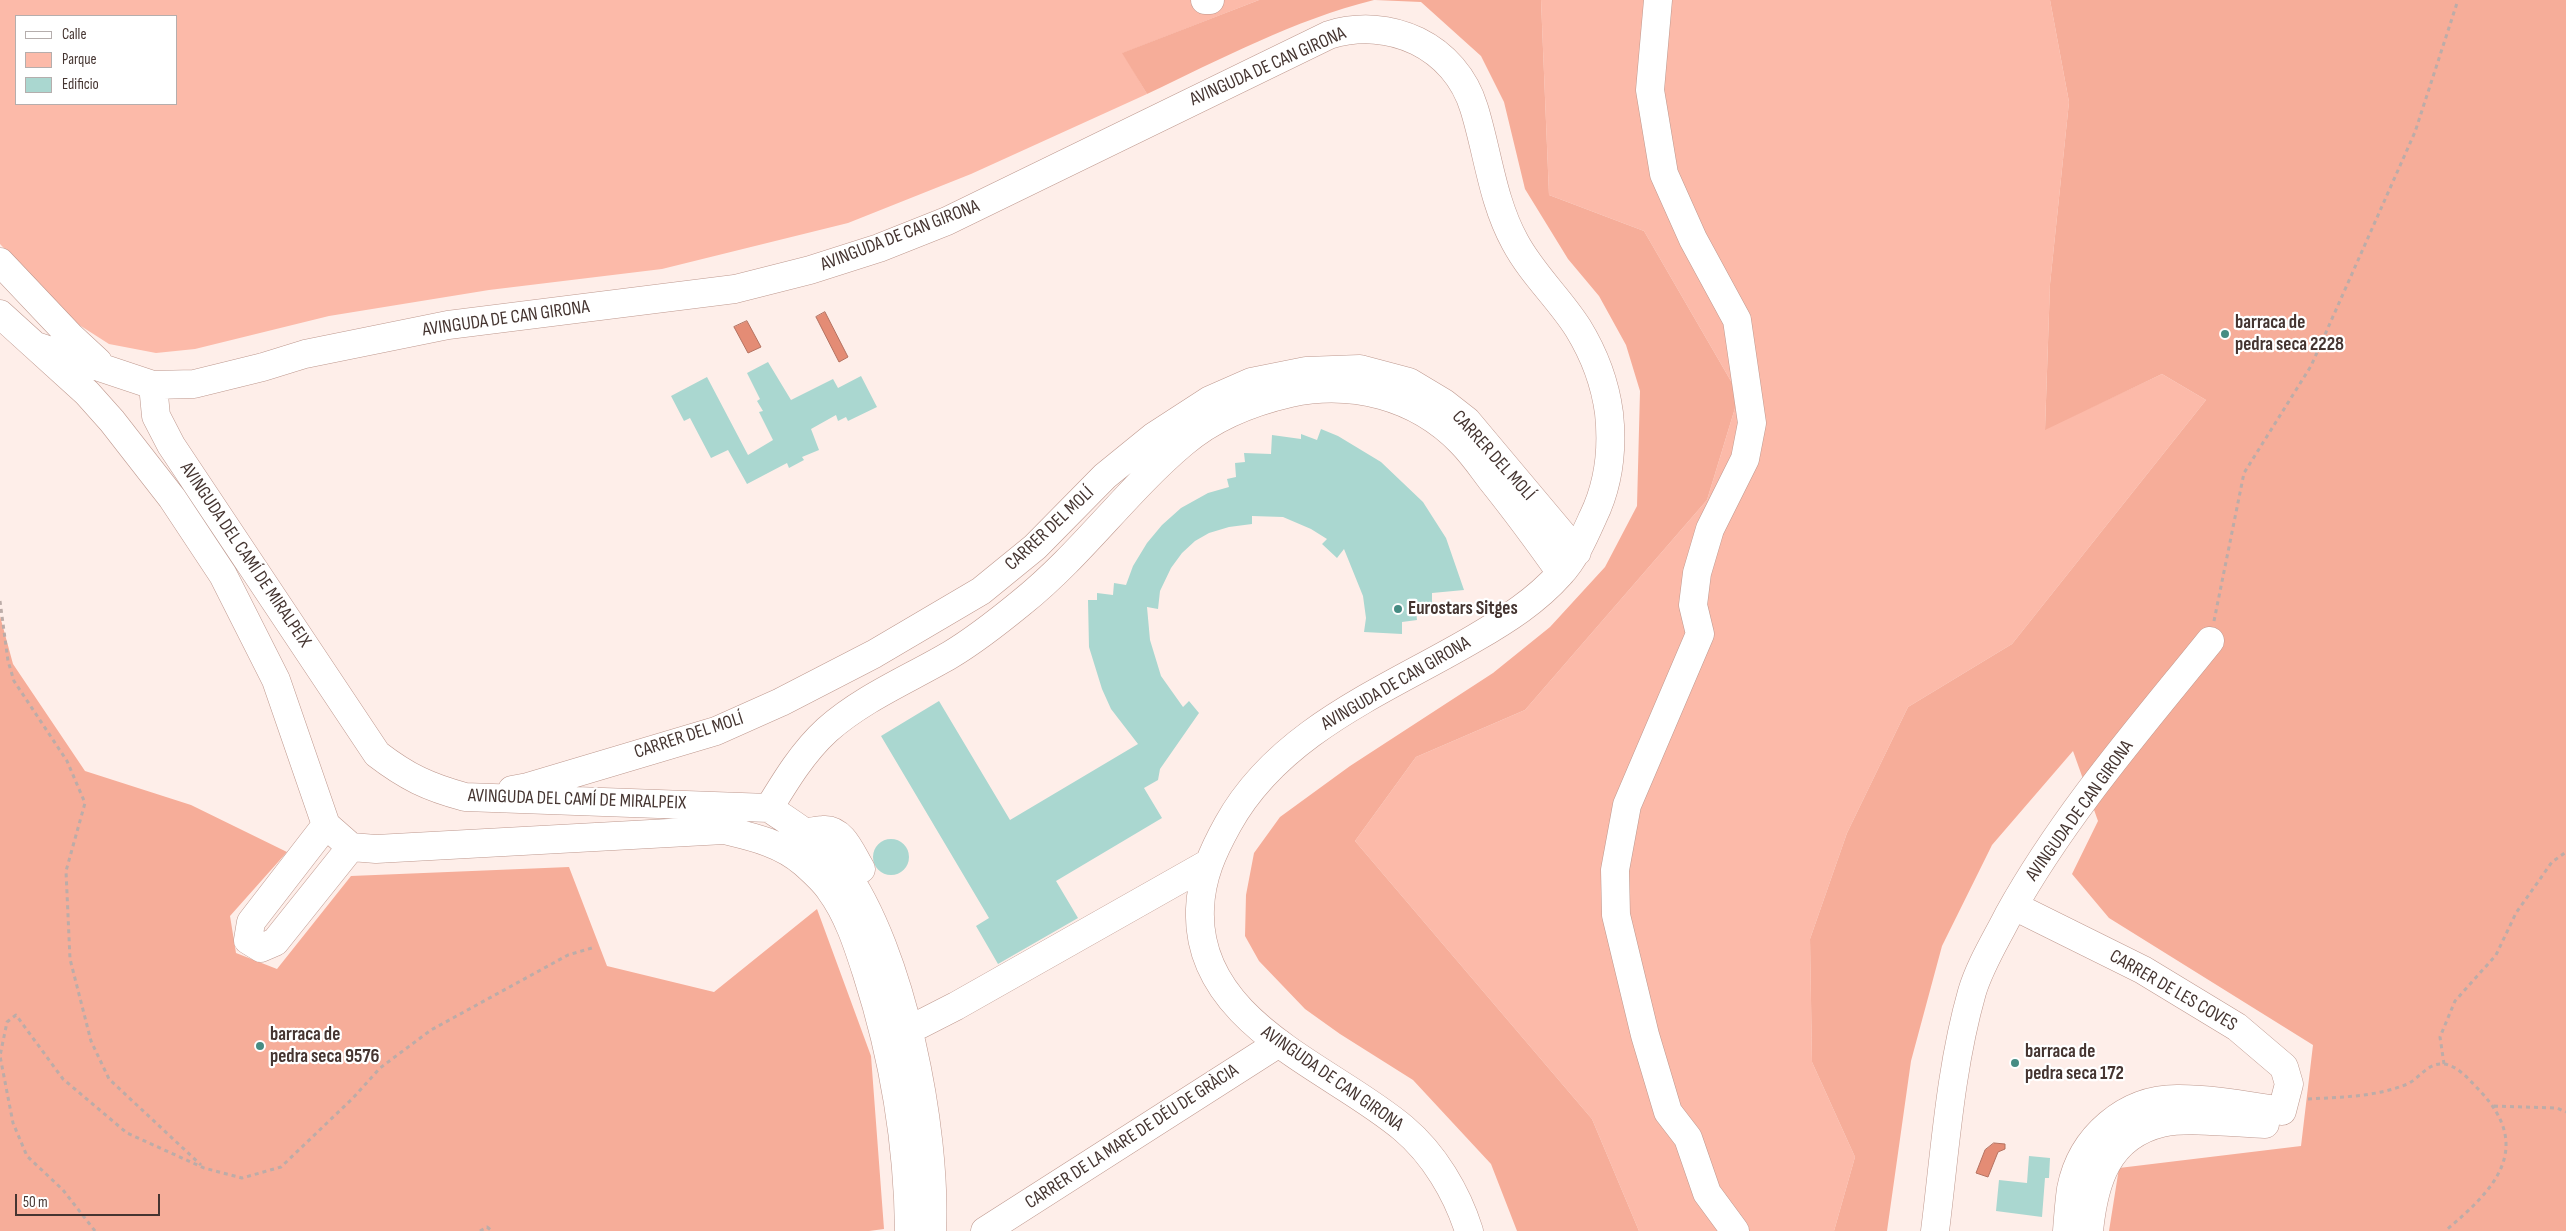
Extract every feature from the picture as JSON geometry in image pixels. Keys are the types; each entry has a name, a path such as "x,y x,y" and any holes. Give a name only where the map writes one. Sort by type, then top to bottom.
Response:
{"street":[{"path":"1658,0 1650,90 1664,174 1693,240 1737,320 1752,424 1744,459 1710,529 1698,573 1693,605 1700,634 1627,805 1615,870 1616,915 1645,1035 1668,1112 1688,1138 1707,1193 1735,1231"},
{"name":"AVINGUDA DE CAN GIRONA","path":"153,384 194,384 263,368 305,354 448,325 735,288 810,270 880,248 947,221 1329,35 1360,28 1390,31 1405,36 1436,52 1465,89 1473,105 1494,190 1506,224 1524,257 1578,328 1598,368 1608,409 1611,439 1610,460 1600,503 1569,563 1510,617 1329,721 1296,744 1266,771 1233,815 1208,864 1199,916 1202,940 1210,963 1236,1006 1279,1043 1404,1128 1442,1171 1469,1231"},
{"path":"0,262 71,337 106,370"},
{"name":"AVINGUDA DEL CAMÍ DE MIRALPEIX","path":"0,314 87,393 112,421 172,498 223,576 276,680 326,825 351,847 376,848 724,830 762,838 804,862 830,890 845,917 862,957 884,1032 899,1099 906,1148 909,1231"},
{"path":"36,346 153,384"},
{"name":"CARRER DEL MOLÍ","path":"465,797 528,787 716,731 781,702 874,654 981,591 1035,547 1106,476 1153,437 1210,400 1251,382 1306,371 1360,370 1409,382 1444,403 1467,421 1569,563"},
{"name":"AVINGUDA DEL CAMÍ DE MIRALPEIX","path":"153,384 156,416 171,445 377,754 403,774 431,788 465,797 769,808"},
{"name":"CARRER DEL MOLÍ","path":"769,808 805,754 826,731 851,710 953,653 1036,591 1183,442 1239,408 1274,397 1306,390 1334,388 1365,390 1405,402 1431,416 1461,442 1527,524 1569,563"},
{"name":"AVINGUDA DE CAN GIRONA","path":"1935,1231 1957,1062 1972,992 1980,969 2038,864 2062,828 2210,641"},
{"path":"769,808 807,834 828,852 841,867 866,907 892,974 917,1026"},
{"path":"326,825 251,922 248,940 260,948 275,942 351,847"},
{"path":"762,838 833,830 840,835 850,850 877,897 893,931 917,1026 929,1150 932,1231"},
{"path":"917,1026 1208,864"},
{"name":"CARRER DE LES COVES","path":"2014,906 2143,970 2237,1027 2284,1067 2289,1084 2285,1103"},
{"name":"CARRER DE LA MARE DE DÉU DE GRÀCIA","path":"985,1231 1279,1043"},
{"path":"2067,1231 2072,1188 2082,1157 2106,1125 2125,1112 2153,1101 2179,1098 2285,1103"},
{"path":"2089,1231 2092,1199 2104,1166 2120,1144 2139,1132 2170,1122 2266,1124 2285,1103"}],"path":[{"path":"2210,641 2244,473 2311,366 2415,132 2458,0"},
{"path":"0,601 8,661 14,681 67,761 86,803 66,871 70,959 91,1041 109,1079 204,1168"},
{"path":"2444,1064 2440,1038 2455,1001 2496,954 2516,913 2552,862 2566,852"},
{"path":"95,1231 62,1190 27,1156 13,1123 0,1056 8,1022 16,1016 63,1079 127,1133 204,1168 242,1178 282,1167 353,1098 380,1068 431,1030 568,955 595,947"},
{"path":"2285,1103 2308,1099 2363,1096 2407,1085 2426,1069 2444,1064 2461,1072 2494,1106 2505,1131 2506,1153 2499,1176 2476,1205 2445,1231"},
{"path":"2494,1106 2557,1108 2566,1112"},
{"path":"480,1231 487,1227 492,1231"}],"green space":[{"path":"0,0 1259,0 1123,53 1147,94 971,174 848,223 662,269 489,290 329,316 195,349 156,353 109,344 73,321 0,244"},
{"path":"1541,0 2050,0 2069,102 2050,284 2045,429 2162,374 2206,400 2012,644 1908,707 1847,833 1810,939 1812,1062 1855,1157 1834,1231 1639,1231 1592,1119 1355,841 1416,757 1525,710 1707,500 1739,395 1644,231 1549,195"}],"shaded area":[{"path":"1259,0 1374,0 1315,18 1258,41 1147,94 1122,53"},
{"path":"1375,0 1541,0 1549,195 1644,231 1739,395 1707,500 1525,710 1416,757 1355,841 1592,1119 1639,1231 1517,1231 1491,1164 1413,1080 1340,1034 1305,1009 1259,961 1245,936 1246,895 1254,853 1280,817 1350,766 1493,673 1550,627 1605,567 1637,506 1640,391 1626,345 1599,296 1568,259 1525,189 1504,102 1481,56 1421,2"},
{"path":"2050,0 2566,0 2566,1231 2109,1231 2119,1168 2301,1146 2313,1045 2109,918 2072,874 2098,821 2073,751 1992,845 1942,946 1911,1061 1887,1231 1834,1231 1855,1157 1812,1062 1810,939 1847,833 1908,707 2012,644 2206,400 2162,374 2045,430 2050,284 2069,102"},
{"path":"825,312 848,357 839,362 816,317"},
{"path":"747,321 761,347 748,353 734,327"},
{"path":"0,616 13,664 85,771 191,805 287,852 230,916 236,953 277,969 351,876 569,867 607,966 714,992 817,909 871,1056 884,1229 869,1231 0,1231"},
{"path":"1994,1143 2005,1144 2005,1149 1998,1152 1988,1177 1976,1173 1985,1150"}],"building":[{"path":"768,362 791,400 833,379 838,388 861,376 877,407 848,421 846,417 838,421 836,415 811,429 819,450 802,457 804,460 789,468 787,463 747,484 728,450 711,458 690,418 684,421 671,396 707,377 748,455 773,440 759,412 763,411 757,401 760,399 747,373"},
{"path":"1321,429 1338,436 1381,462 1423,502 1446,538 1464,590 1432,593 1432,610 1416,611 1417,620 1402,622 1402,634 1364,632 1366,618 1363,596 1344,549 1337,558 1322,544 1327,539 1311,529 1283,517 1252,516 1252,524 1229,527 1209,533 1195,541 1182,553 1171,568 1160,591 1158,609 1147,607 1150,640 1161,676 1183,707 1189,701 1199,713 1160,769 1158,780 1144,788 1162,818 1056,881 1078,918 998,964 976,926 989,918 881,736 939,701 1010,820 1138,744 1111,709 1102,689 1089,647 1088,600 1097,600 1097,593 1113,595 1114,583 1126,585 1133,566 1147,543 1162,525 1181,508 1208,493 1229,487 1227,479 1236,477 1235,463 1245,462 1244,453 1271,454 1272,435 1301,439 1301,434 1317,440"},
{"path":"891,839 904,844 909,857 904,870 891,875 878,870 873,857 878,844"},
{"path":"2029,1156 2050,1158 2049,1178 2045,1178 2042,1217 1996,1211 1999,1180 2027,1183"}],"place":[{"name":"barraca de pedra seca 2228","path":"2225,334"},
{"name":"Eurostars Sitges","path":"1398,609"},
{"name":"barraca de pedra seca 9576","path":"260,1046"},
{"name":"barraca de pedra seca 172","path":"2015,1063"}]}
